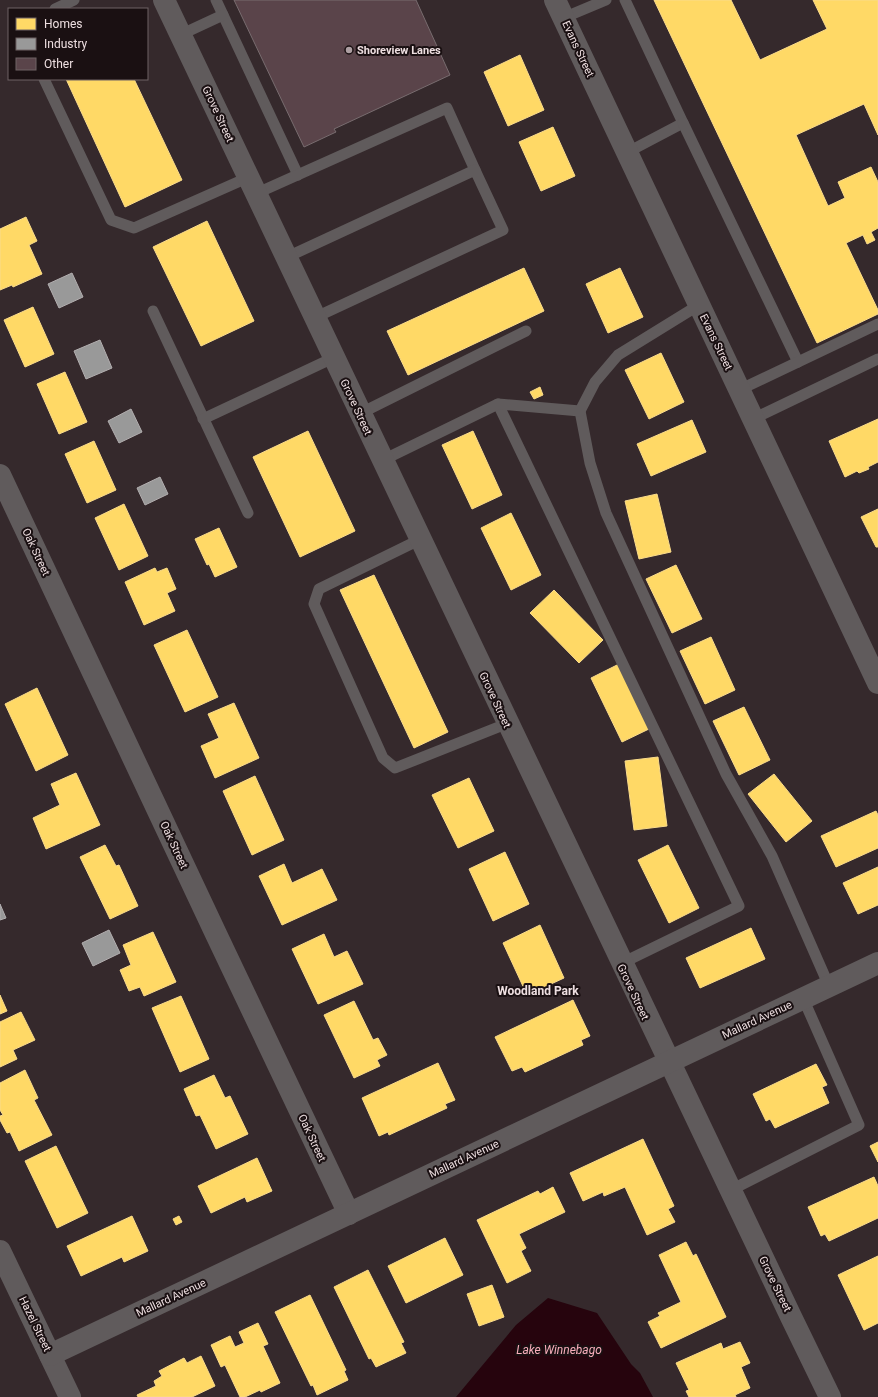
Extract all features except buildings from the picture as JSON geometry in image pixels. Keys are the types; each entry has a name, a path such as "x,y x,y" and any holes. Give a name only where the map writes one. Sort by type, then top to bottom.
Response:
{"street":[{"name":"Grove Street","path":"164,0 667,1063 830,1397"},
{"name":"Evans Street","path":"559,9 878,683"},
{"name":"Oak Street","path":"0,475 212,927 349,1214"},
{"name":"Mallard Avenue","path":"50,1355 878,963"},
{"name":"Hazel Street","path":"0,1251 70,1397"}],"lane":[{"path":"56,8 74,0"},
{"path":"216,0 298,175"},
{"path":"559,9 606,0"},
{"path":"625,0 798,362"},
{"path":"180,35 223,15"},
{"path":"44,80 111,220 134,228 251,186 298,175 447,108 503,230 314,318"},
{"path":"626,153 683,123"},
{"path":"285,258 475,170"},
{"path":"699,306 618,355 595,382 580,411 590,463 606,513 726,774 772,856 829,986"},
{"path":"152,310 248,513"},
{"path":"739,390 878,324"},
{"path":"359,414 526,331"},
{"path":"203,419 333,358"},
{"path":"753,419 878,359"},
{"path":"381,461 498,404 580,411"},
{"path":"498,404 739,906 620,964"},
{"path":"419,540 319,589 314,604 383,758 395,768 506,724"},
{"path":"729,1191 859,1125 803,998"}],"water":[{"name":"Lake Winnebago","path":"548,1298 597,1313 631,1364 640,1373 653,1397 456,1397 516,1325"}],"place":[{"name":"Shoreview Lanes","path":"349,50"}],"district":[{"name":"Woodland Park","path":"538,991"}]}
